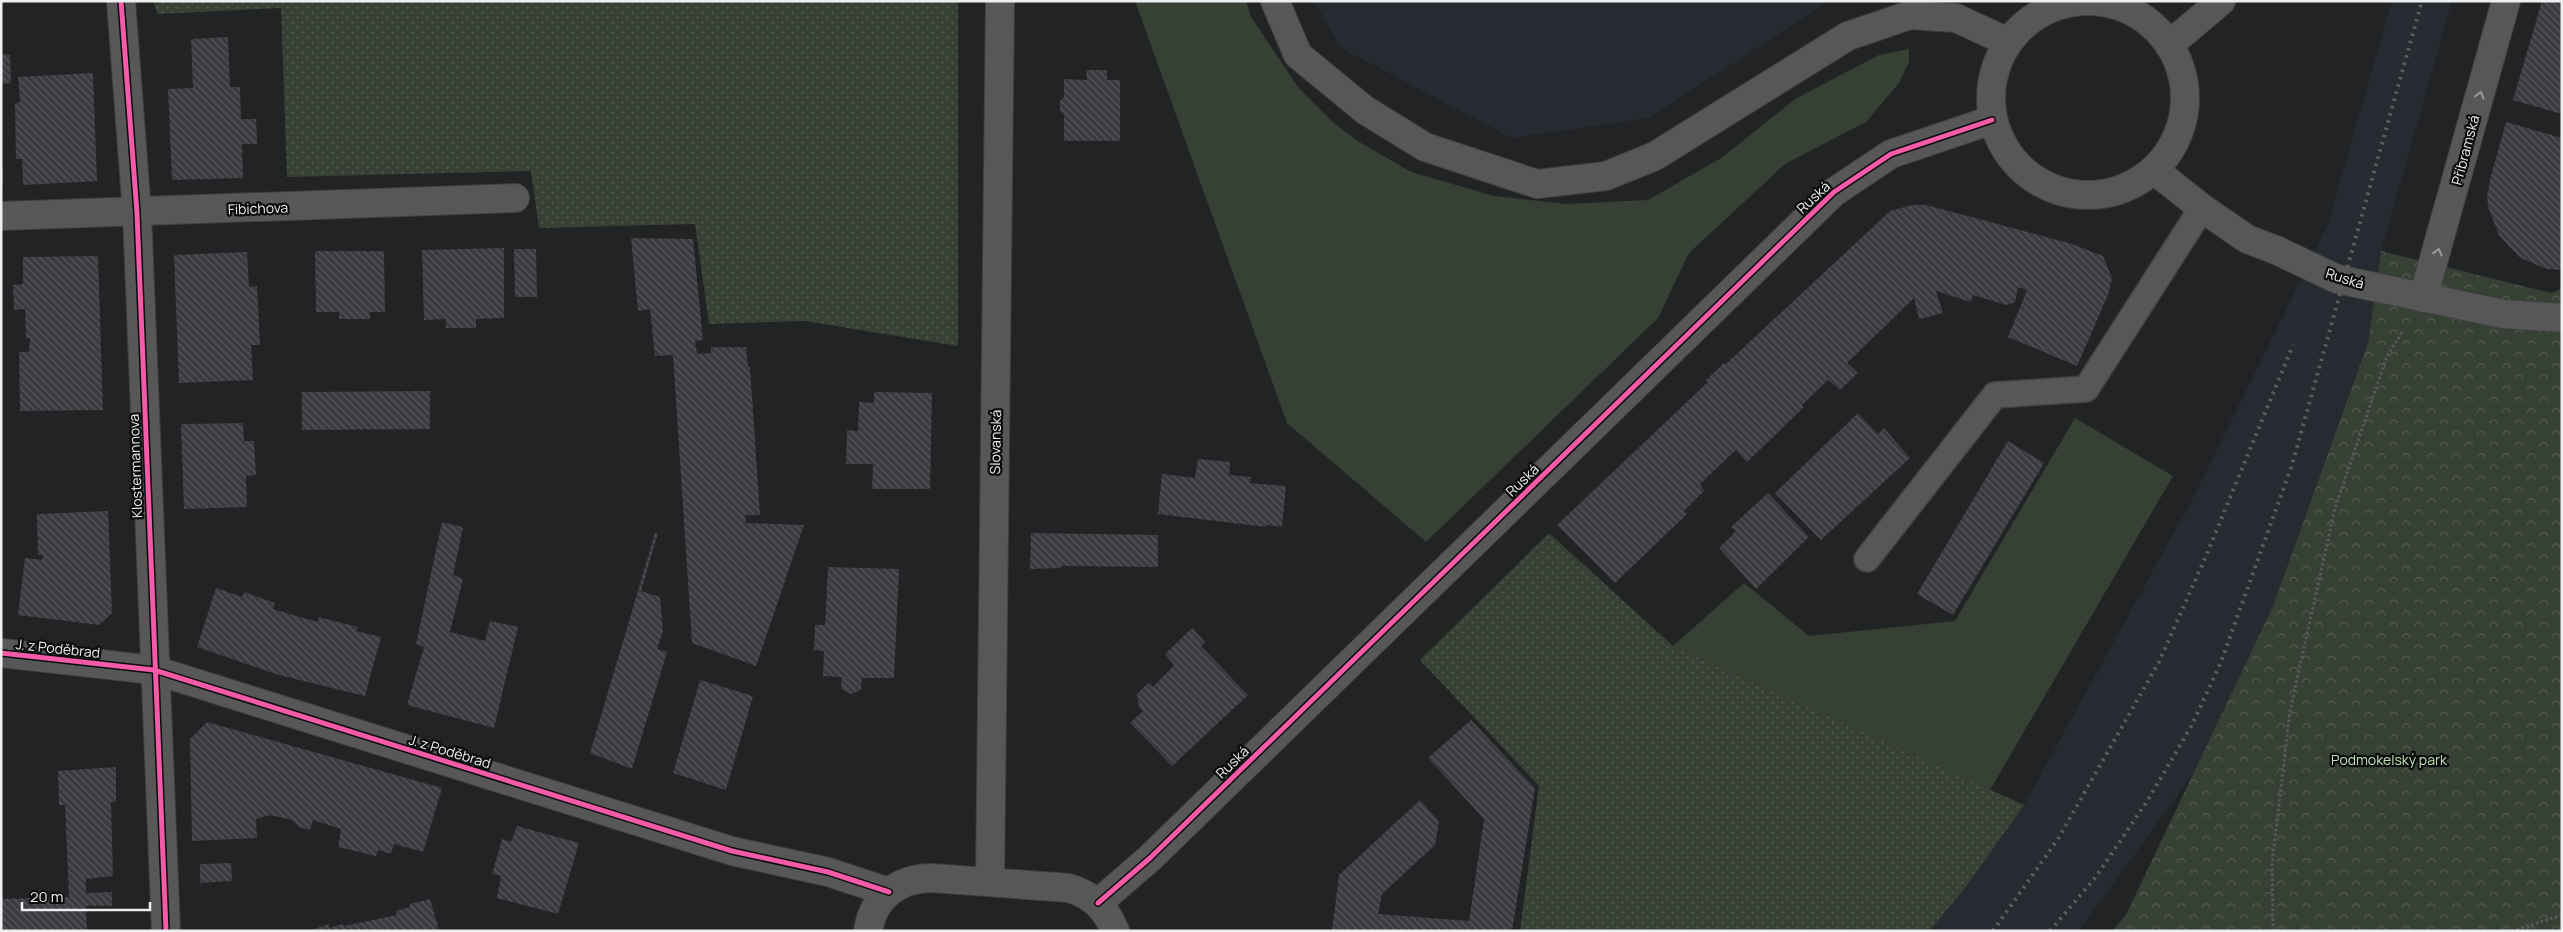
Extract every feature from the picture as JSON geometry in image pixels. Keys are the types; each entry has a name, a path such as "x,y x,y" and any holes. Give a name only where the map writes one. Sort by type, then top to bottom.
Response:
{"street":[{"name":"Klostermannova","path":"122,1 137,213 166,931"},
{"name":"Slovanská","path":"990,882 1000,1"},
{"path":"1275,1 1298,55 1365,110 1424,147 1537,184 1606,176 1656,156 1848,36 1910,15 1956,18 2008,42"},
{"path":"2076,1 2102,2 2129,10 2152,24 2169,45 2181,70 2185,97 2182,124 2172,149 2154,170 2126,189 2092,196 2059,192 2029,176 2006,151 1992,120 1990,93 1995,66 2008,42 2026,22 2049,9 2076,1"},
{"path":"2169,45 2221,1"},
{"name":"Příbramská","path":"2423,298 2506,1"},
{"name":"Ruská","path":"1098,903 1157,851 1834,192 1891,154 1992,120"},
{"name":"Ruská","path":"2154,170 2247,240 2276,250 2337,279 2503,314 2562,318"},
{"name":"Fibichova","path":"1,216 137,213 515,198"},
{"name":"J. z Poděbrad","path":"1,652 154,670 732,851 828,872 888,892"},
{"path":"868,931 874,910 888,892 898,885 921,878 1069,888 1089,896 1098,903 1105,911 1115,931"}],"lane":[{"path":"1867,559 1995,395 2086,389 2202,208"}],"path":[{"path":"2273,931 2272,864 2290,711 2335,508 2387,356 2423,298"},
{"path":"2512,931 2562,915"}],"shaded area":[{"path":"1314,1 1829,1 1649,118 1512,138 1341,48"},
{"path":"2392,1 2452,1 2381,251 2368,343 2273,606 2193,774 2079,931 1929,931 1966,887 2024,805 2188,507 2327,227"}],"green space":[{"path":"153,1 958,1 958,346 805,321 709,324 695,224 539,228 531,171 287,177 281,8 158,14"},
{"path":"1135,1 1246,1 1251,17 1298,87 1334,123 1356,140 1411,172 1494,196 1566,204 1648,200 1723,157 1795,99 1879,55 1909,49 1909,62 1899,83 1866,122 1785,164 1689,253 1658,318 1426,542 1287,423"},
{"name":"Podmokelský park","path":"2381,251 2551,293 2562,289 2562,931 2112,931 2126,915 2273,606 2368,343"},
{"path":"2075,418 2173,476 1990,790 1673,646 1744,583 1809,636 1955,621"},
{"path":"1549,533 1673,646 2024,805 1966,887 1929,931 1520,931 1539,786 1420,660"}],"building":[{"path":"2542,1 2562,1 2562,114 2513,100"},
{"path":"228,37 230,87 240,87 241,119 256,119 257,144 242,144 243,178 172,180 168,89 193,88 191,39"},
{"path":"1,54 10,55 11,83 1,84"},
{"path":"1086,70 1107,70 1107,80 1120,80 1120,141 1064,141 1064,115 1060,111 1060,101 1064,97 1064,79 1087,80"},
{"path":"93,73 97,181 23,185 22,159 16,159 15,103 20,102 18,77"},
{"path":"2506,122 2562,138 2562,270 2546,269 2519,257 2499,235 2488,207 2487,195 2491,176"},
{"path":"1,170 3,170 3,186 1,186"},
{"path":"1912,205 1926,205 2072,244 2103,256 2112,278 2108,295 2077,366 2008,337 2027,290 2018,287 2015,302 2007,305 1973,295 1971,302 1936,291 1943,313 1919,319 1914,298 1847,363 1858,373 1840,390 1828,380 1802,405 1804,407 1747,462 1736,450 1700,484 1704,491 1684,511 1687,514 1615,583 1557,525 1708,382 1706,380 1724,363 1726,364 1890,211"},
{"path":"631,238 693,239 703,340 695,341 697,354 711,353 711,347 746,347 748,367 750,367 760,515 745,515 746,523 804,525 756,666 692,643 673,355 655,356 650,309 638,311"},
{"path":"504,248 504,318 476,319 476,328 446,328 446,319 424,320 422,250"},
{"path":"514,249 536,249 537,297 515,297"},
{"path":"315,251 384,251 385,312 370,312 370,319 339,319 339,312 316,312"},
{"path":"247,252 249,287 257,286 260,345 251,345 253,380 179,383 174,255"},
{"path":"98,256 103,410 20,411 19,352 29,352 30,338 26,338 25,309 14,310 13,285 23,284 23,257"},
{"path":"430,391 430,429 302,430 302,392"},
{"path":"874,392 932,393 930,489 872,489 873,464 846,464 847,430 858,431 859,402 874,403"},
{"path":"1858,413 1878,434 1884,428 1910,458 1821,540 1775,493"},
{"path":"243,423 244,441 254,441 256,475 246,476 247,507 184,509 181,424"},
{"path":"2008,441 2044,463 1953,615 1917,594"},
{"path":"1198,459 1230,462 1229,475 1251,477 1250,483 1286,486 1282,527 1266,525 1266,527 1158,514 1162,474 1195,478"},
{"path":"1768,493 1809,537 1756,589 1719,548 1736,531 1731,527"},
{"path":"108,511 112,613 99,625 18,615 25,558 42,560 43,555 38,555 37,514"},
{"path":"442,522 463,527 453,575 463,579 450,632 485,641 490,621 518,627 494,728 407,705 424,647 416,644"},
{"path":"655,533 658,533 641,591 660,597 663,631 657,649 667,652 632,769 590,753"},
{"path":"1031,533 1158,535 1158,567 1061,566 1061,568 1030,569"},
{"path":"828,567 899,569 894,678 862,678 861,690 851,694 841,689 842,677 823,676 824,651 814,650 815,625 825,625"},
{"path":"216,588 242,597 244,592 275,603 273,609 318,622 319,617 358,627 356,631 381,637 365,696 279,675 197,647"},
{"path":"1192,628 1205,642 1201,646 1248,695 1172,766 1130,723 1143,711 1139,707 1137,694 1148,683 1153,687 1174,665 1165,654"},
{"path":"700,680 753,696 726,790 673,773"},
{"path":"1471,720 1535,788 1512,931 1332,931 1339,875 1420,800 1439,821 1435,845 1382,894 1378,914 1469,921 1484,819 1428,758"},
{"path":"207,722 442,788 423,852 394,844 391,854 378,850 376,856 338,847 341,829 313,820 310,830 299,827 292,820 270,815 256,819 257,838 192,841 190,739"},
{"path":"116,767 116,802 111,802 113,876 86,879 86,893 112,892 112,906 86,906 87,931 1,931 1,899 69,897 65,805 59,805 58,771"},
{"path":"517,826 579,843 558,914 497,898 501,876 492,874 502,839 511,842"},
{"path":"231,863 232,881 200,883 200,864"},
{"path":"430,899 439,931 308,931 329,924 329,928 397,915 396,911 410,907 410,904"}],"railway":[{"path":"2050,931 2095,878 2146,803 2192,725 2221,662 2292,465 2422,1"},
{"path":"1993,931 2058,839 2159,662 2206,556 2293,345"}],"cycle path":[{"path":"121,1 137,213 166,931"},
{"path":"1098,903 1150,858 1834,192 1891,154 1992,120"},
{"path":"1,653 154,670 732,851 828,872 889,892"}]}
